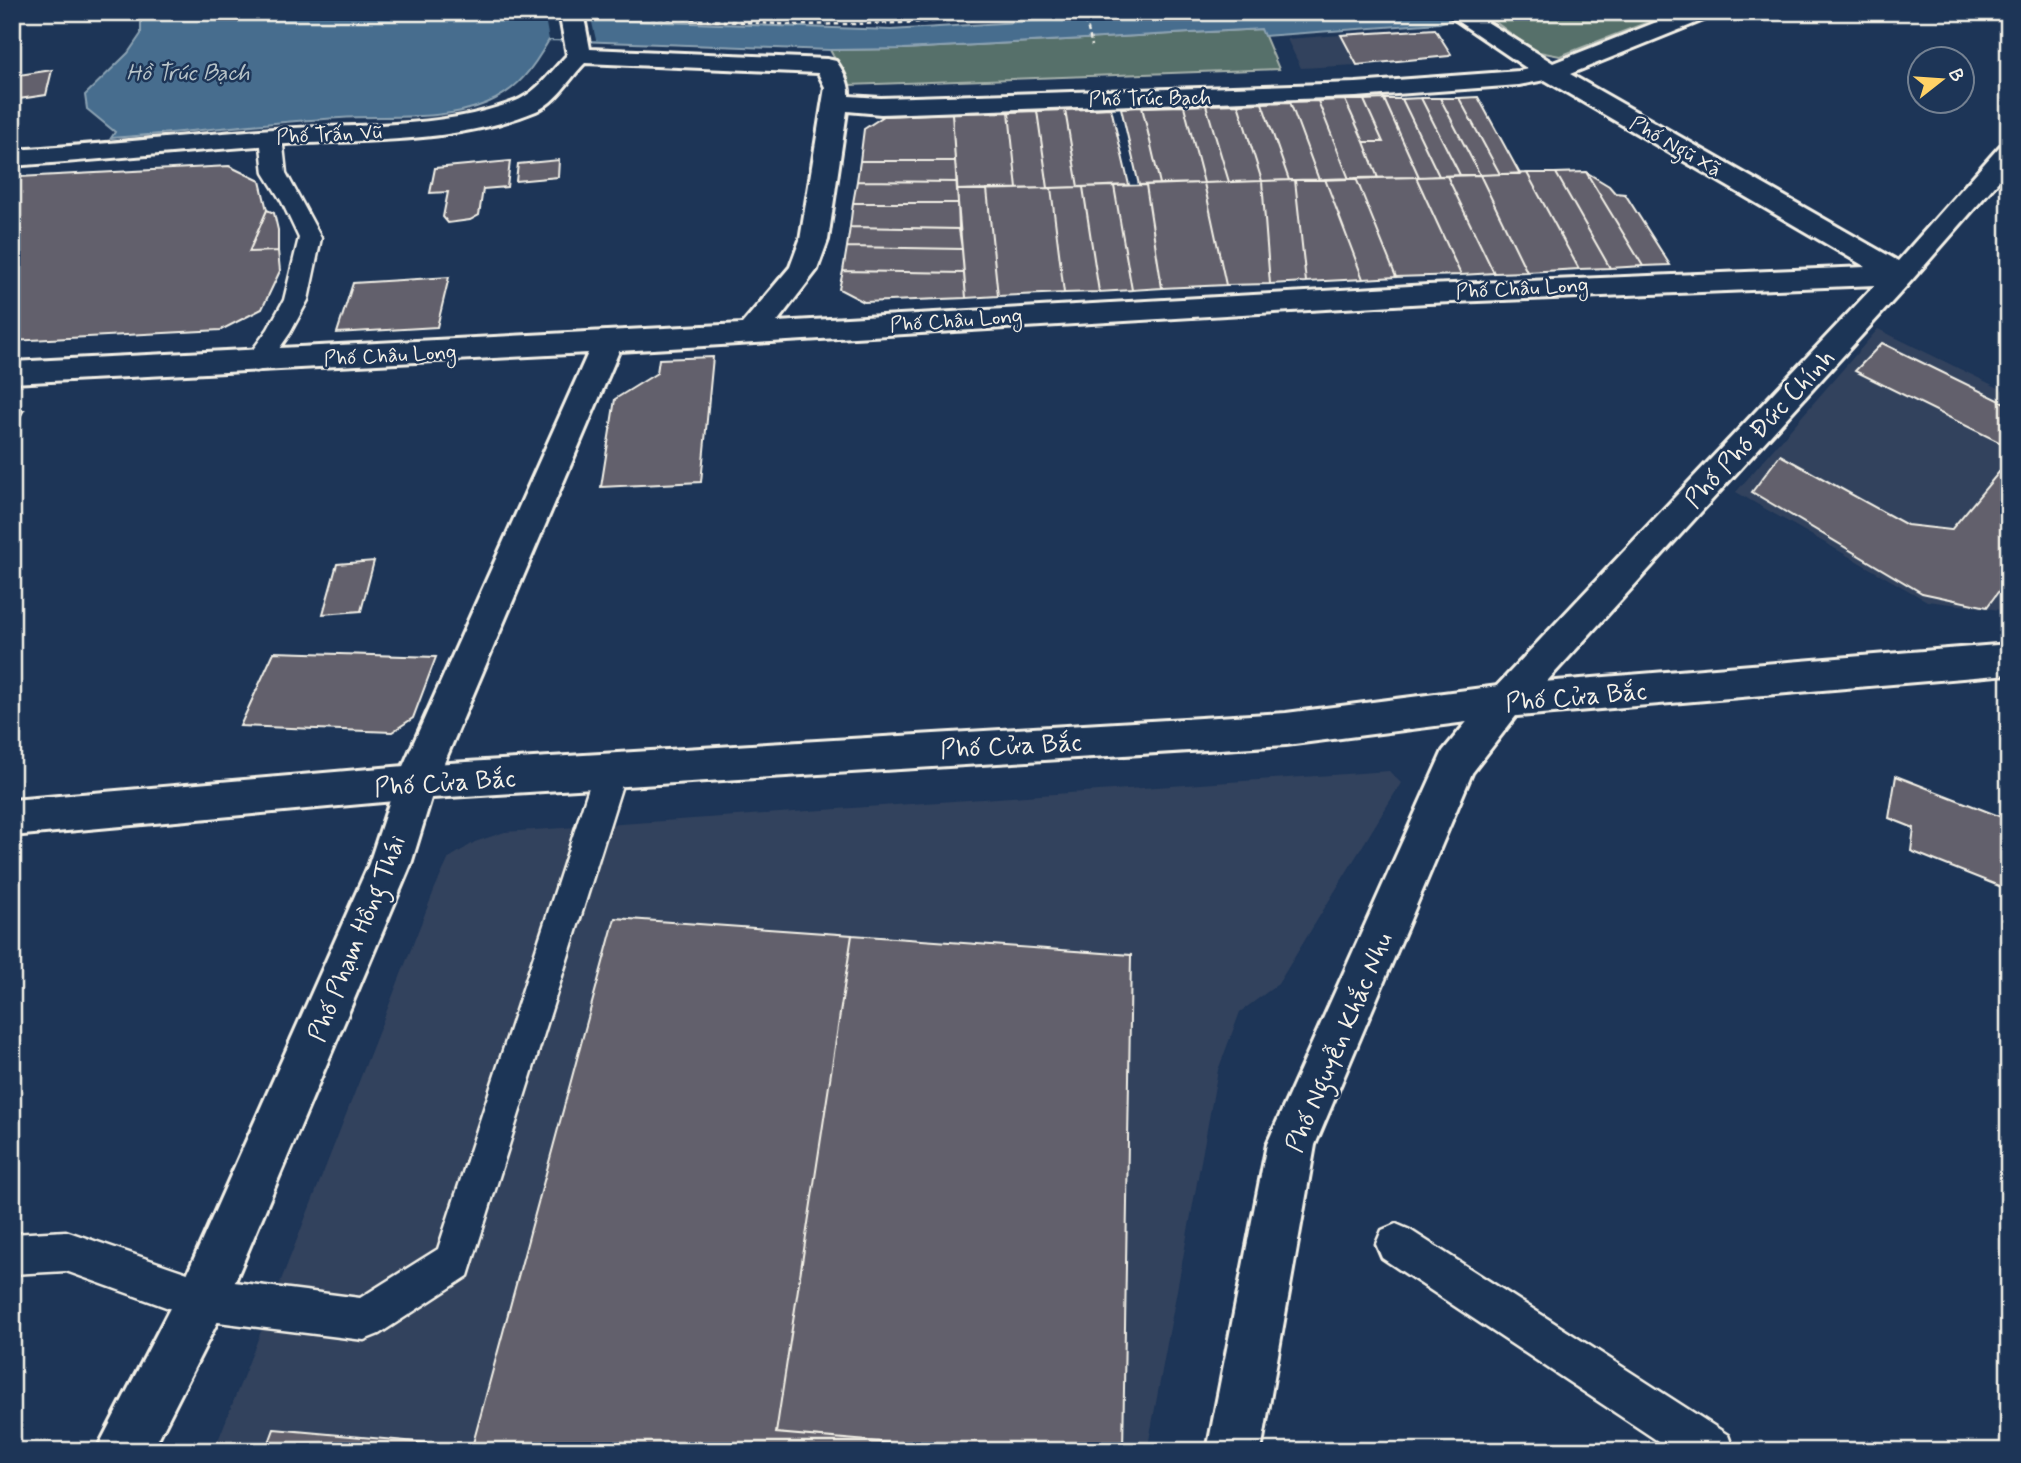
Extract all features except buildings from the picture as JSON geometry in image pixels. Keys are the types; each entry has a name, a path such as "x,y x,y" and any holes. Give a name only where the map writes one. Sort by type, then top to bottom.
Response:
{"street":[{"name":"Phố Trúc Bạch","path":"836,103 881,106 1189,98 1488,82 1551,73 1703,12"},
{"path":"572,13 579,56 827,66 837,87 836,103 814,240 803,270 751,333"},
{"name":"Phố Ngũ Xã","path":"1463,17 1551,73 1901,275"},
{"name":"Phố Trấn Vũ","path":"12,158 111,153 271,137 434,127 528,106 552,88 561,72 579,56"},
{"name":"Phố Phó Đức Chính","path":"1506,701 1901,275 2009,152"},
{"name":"Phố Châu Long","path":"12,373 256,363 1238,303 1633,282 1901,275"},
{"name":"Phố Phạm Hồng Thái","path":"123,1451 202,1299 390,864 416,782 608,341"},
{"name":"Phố Cửa Bắc","path":"12,818 343,791 416,782 1286,729 1506,701 2009,659"},
{"name":"Phố Nguyễn Khắc Nhu","path":"1234,1451 1291,1144 1457,763 1506,701"}],"lane":[{"path":"256,363 278,333 296,300 310,238 275,173 271,137"},
{"path":"12,1254 66,1251 202,1299 364,1319 454,1262 610,772"},
{"path":"1396,1244 1712,1451"}],"path":[{"path":"572,13 797,25 901,23 1092,12"},
{"path":"1084,13 1091,46"}],"shaded area":[{"path":"1341,35 1357,65 1301,68 1287,39"},
{"path":"1878,329 2009,393 2009,611 1927,601 1736,492"},
{"path":"1389,771 1401,783 1278,984 1240,1012 1218,1070 1147,1451 214,1451 435,888 449,858 475,842 505,832"}],"green space":[{"path":"1482,12 1674,12 1560,56 1534,51"},
{"path":"1262,29 1279,69 849,85 830,50 903,49"}],"water":[{"name":"Hồ Trúc Bạch","path":"128,12 542,12 545,18 891,30 1174,12 1469,12 1439,23 1264,36 1261,29 903,49 830,50 549,40 531,69 508,92 470,109 433,115 311,120 111,138 115,132 87,109 85,95 128,53 141,34 141,18"}],"pier":[{"path":"545,18 591,18 596,40 549,40"}]}
